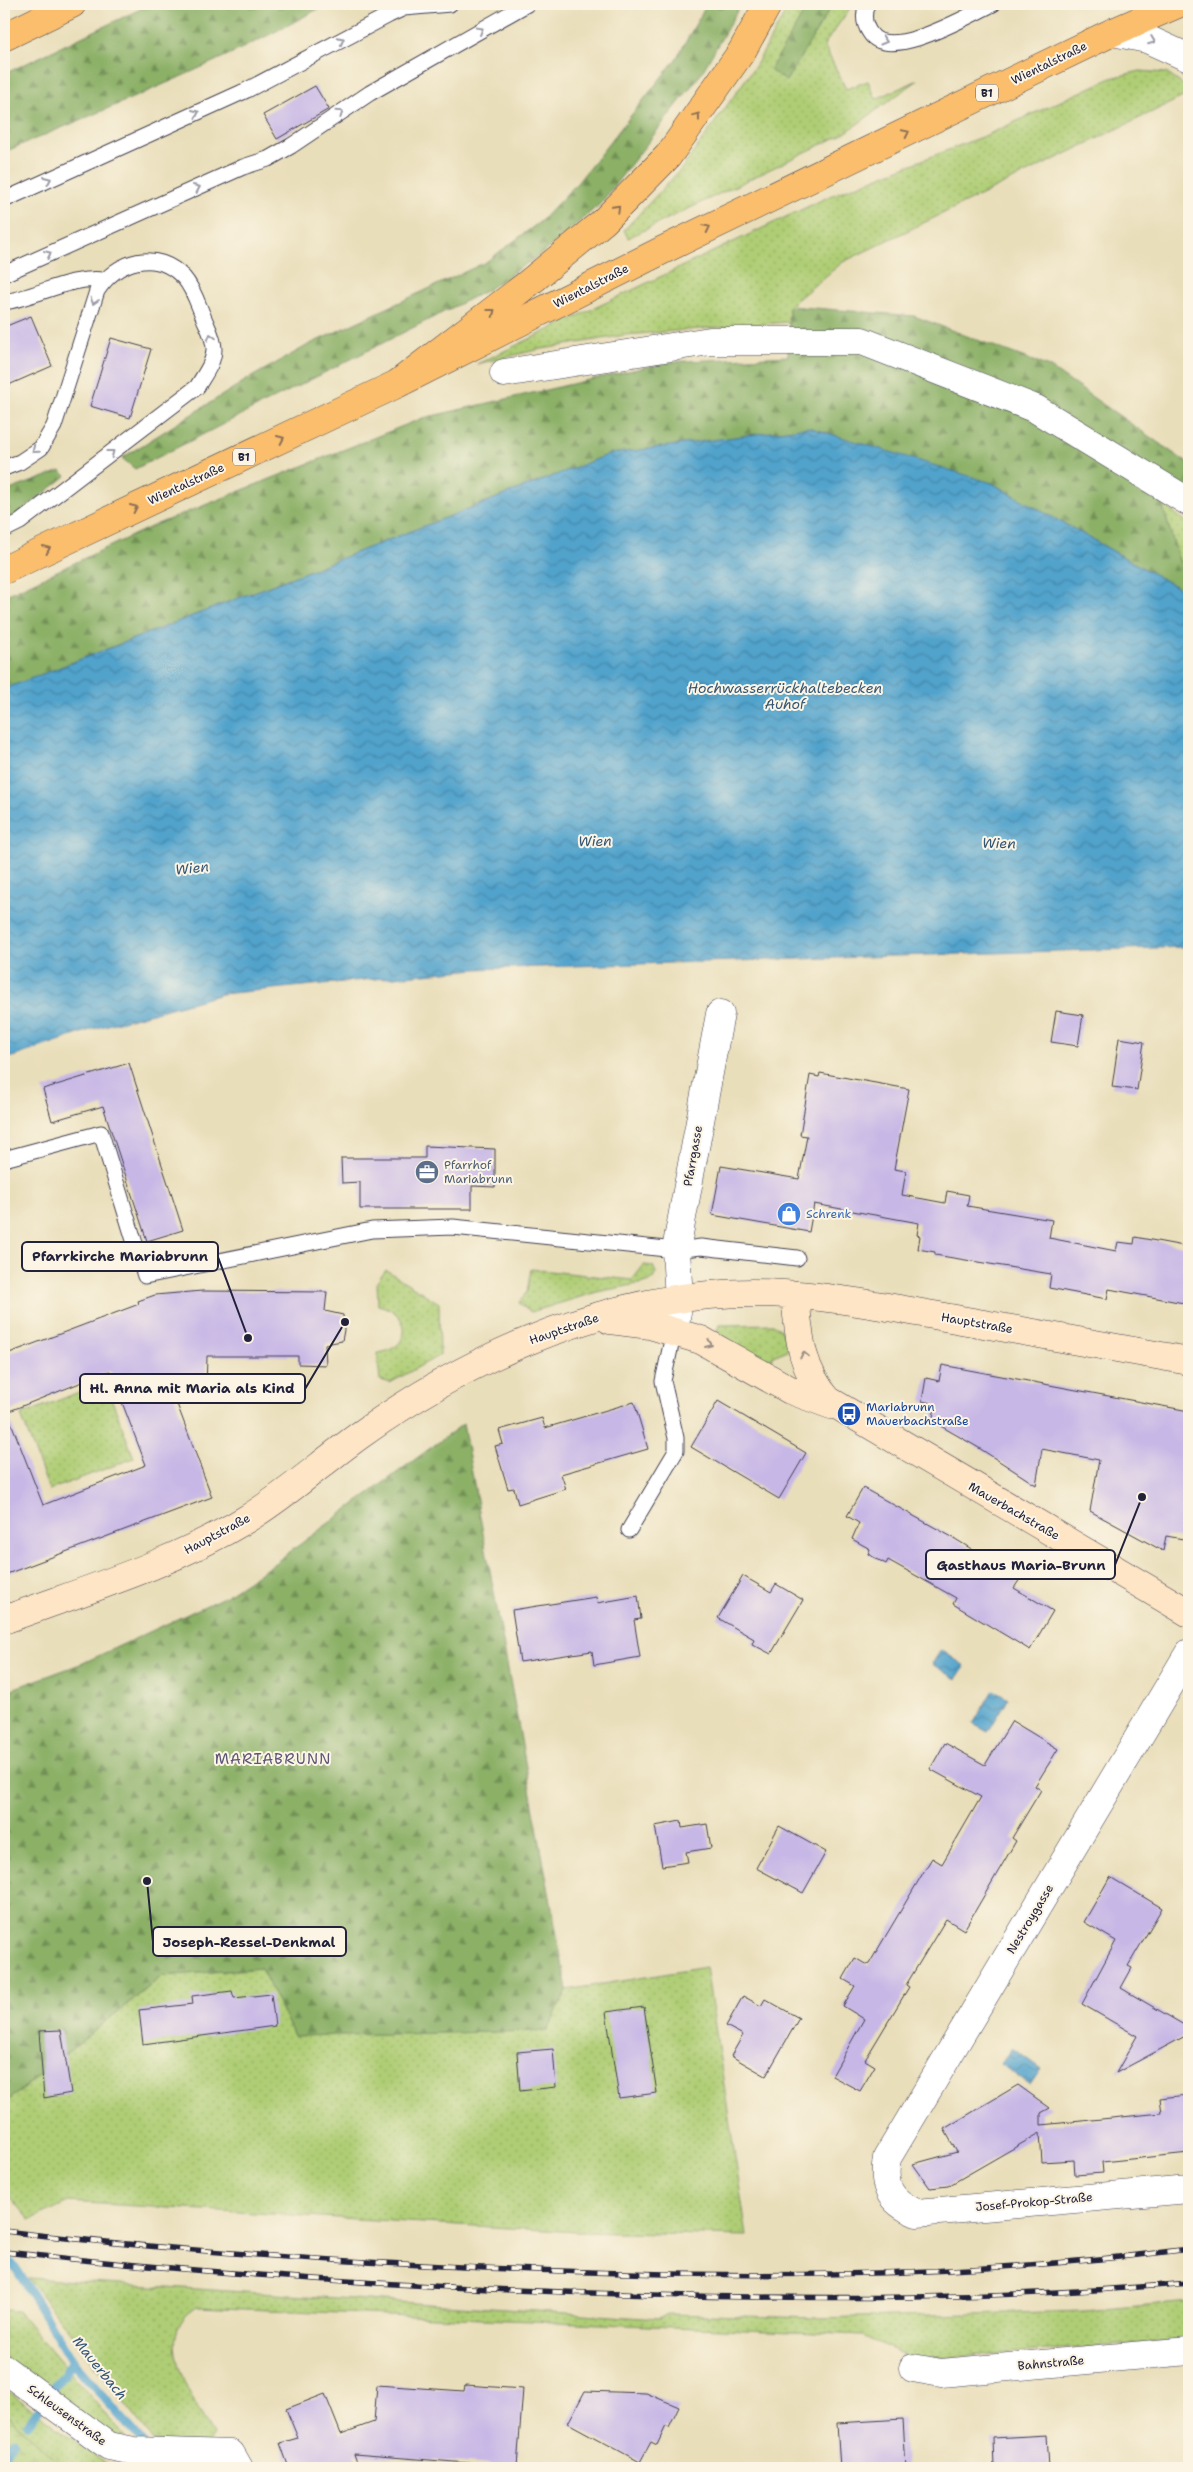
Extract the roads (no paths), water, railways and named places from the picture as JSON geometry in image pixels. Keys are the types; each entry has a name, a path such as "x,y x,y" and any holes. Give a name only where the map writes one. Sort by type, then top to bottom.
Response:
{"main road":[{"path":"4,37 72,4"},
{"path":"397,384 525,286 604,221 668,156 742,50 768,4"},
{"name":"Wientalstraße","path":"4,570 397,384 672,245 1113,32 1178,4"},
{"name":"Hauptstraße","path":"4,1620 167,1560 216,1537 276,1501 362,1434 446,1380 499,1353 594,1318 679,1299 709,1294 744,1293 795,1295 871,1304 1189,1361"},
{"name":"Mauerbachstraße","path":"795,1295 798,1328 808,1371 819,1390 839,1408"},
{"name":"Mauerbachstraße","path":"594,1318 650,1325 674,1331 716,1347 790,1390 839,1408 1189,1613"}],"street":[{"path":"1113,32 1147,39 1189,58"},
{"path":"504,373 710,341 862,342 1036,409 1189,502"},
{"name":"Pfarrgasse","path":"674,1331 679,1299 676,1250 720,1014"},
{"name":"Nestroygasse","path":"888,2190 884,2175 887,2158 1189,1653"},
{"name":"Josef-Prokop-Straße","path":"888,2190 902,2207 917,2212 1189,2189"},
{"name":"Bahnstraße","path":"913,2368 941,2373 1189,2351"},
{"name":"Schleusenstraße","path":"4,2369 109,2446 134,2451 231,2454 239,2468"}],"lane":[{"path":"4,200 247,90 389,14 404,8 450,4"},
{"path":"4,274 243,167 268,159 370,93 527,4"},
{"path":"867,4 864,16 866,27 872,36 881,42 891,44 900,44 918,38 993,4"},
{"path":"4,468 20,462 40,448 54,426 98,291 104,280 115,270 134,261 156,260 170,266 185,278 212,337 214,349 211,365 197,387 20,522 4,530"},
{"path":"4,302 23,299 73,281 89,278 104,280"},
{"path":"4,1159 101,1133 145,1276 372,1230 452,1227 676,1250 702,1247 797,1258"},
{"path":"629,1530 676,1451 676,1438 663,1381 674,1331"}],"water":[{"name":"Hochwasserrückhaltebecken Auhof","path":"808,427 992,483 1189,594 1189,947 475,969 222,994 93,1029 4,1060 4,689 610,454"},
{"path":"941,1650 965,1666 956,1679 932,1664"},
{"path":"993,1690 1008,1699 988,1732 973,1724"},
{"path":"1012,2048 1041,2069 1030,2085 1000,2064"}],"waterway":[{"name":"Mauerbach","path":"4,2255 17,2270 73,2362 146,2446"},
{"path":"28,2424 73,2362"},
{"path":"4,2454 14,2441"}],"railway":[{"path":"4,2231 193,2250 320,2259 510,2269 680,2274 765,2275 935,2271 1104,2259 1189,2249"},
{"path":"4,2252 166,2268 328,2280 490,2289 653,2295 921,2297 1055,2292 1189,2283"}],"place":[{"name":"Pfarrhof Mariabrunn","path":"427,1172"},
{"name":"Schrenk","path":"789,1214"},
{"name":"Hl. Anna mit Maria als Kind","path":"345,1322"},
{"name":"Pfarrkirche Mariabrunn","path":"248,1338"},
{"name":"Mariabrunn Mauerbachstraße","path":"849,1414"},
{"name":"Gasthaus Maria-Brunn","path":"1142,1497"},
{"name":"Joseph-Ressel-Denkmal","path":"147,1881"}],"district":[{"name":"MARIABRUNN","path":"273,1759"}],"water label":[{"name":"Wien","path":"595,841"},
{"name":"Wien","path":"999,843"},
{"name":"Wien","path":"192,868"}]}
